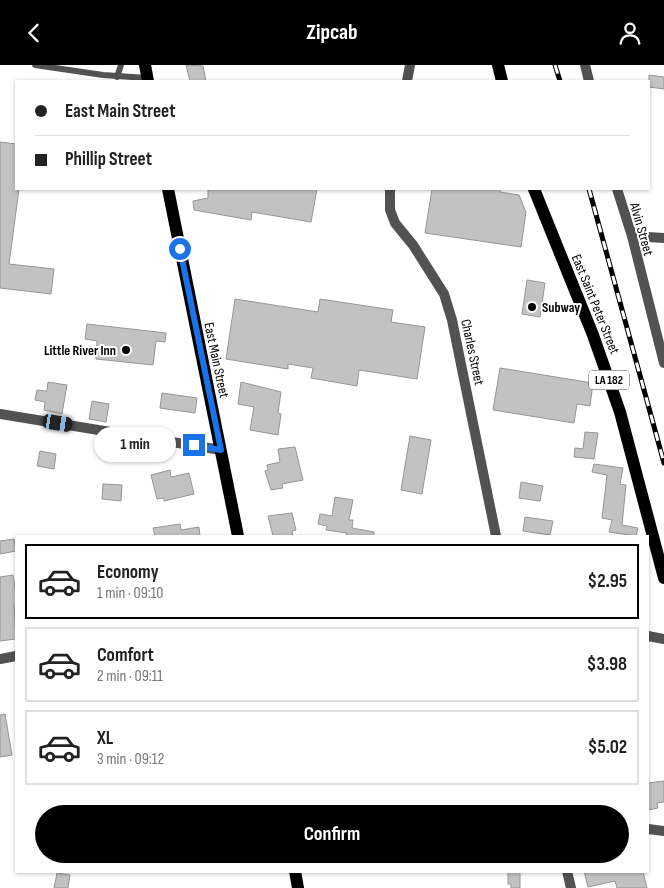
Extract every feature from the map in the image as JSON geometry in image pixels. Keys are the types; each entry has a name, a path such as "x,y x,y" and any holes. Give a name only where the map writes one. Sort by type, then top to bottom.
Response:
{"main road":[{"path":"145,65 148,80"},
{"path":"498,65 502,80"},
{"name":"East Main Street","path":"168,190 238,535"},
{"name":"East Saint Peter Street","path":"534,190 594,335 620,412 664,577"},
{"path":"295,873 298,888"}],"street":[{"path":"407,80 410,65"},
{"path":"585,65 589,80"},
{"name":"Charles Street","path":"390,190 390,210 395,223 413,245 444,294 452,320 496,535"},
{"name":"Alvin Street","path":"617,190 632,236 664,363"},
{"path":"632,236 664,238"},
{"path":"0,413 221,450"},
{"path":"649,636 664,639"},
{"path":"0,659 15,656"},
{"path":"649,829 664,831"},
{"path":"567,873 571,888"}],"lane":[{"path":"35,65 148,80"},
{"path":"117,77 121,65"}],"building":[{"path":"186,65 203,66 206,80 190,80"},
{"path":"649,75 664,77 664,89 650,87"},
{"path":"0,142 15,144 15,190 19,190 9,264 54,269 51,294 0,288"},
{"path":"208,190 317,190 311,222 252,212 251,220 194,210 193,201 208,198"},
{"path":"432,190 500,190 500,192 519,195 526,212 521,247 425,233"},
{"path":"527,280 545,283 540,317 522,314"},
{"path":"235,299 318,312 320,299 393,310 391,322 425,327 417,379 359,370 357,386 311,378 313,368 288,364 288,369 226,359"},
{"name":"Little River Inn","path":"87,324 166,333 165,342 156,341 153,365 96,359 97,341 85,339"},
{"path":"500,368 593,383 590,406 577,404 574,423 493,410"},
{"path":"48,382 67,385 62,414 44,410 45,402 35,400 37,390 47,391"},
{"path":"241,382 281,392 278,413 281,414 278,435 250,430 254,407 238,404"},
{"path":"162,393 197,398 195,413 160,408"},
{"path":"92,401 109,404 106,422 89,419"},
{"path":"585,432 598,433 594,459 574,457 575,448 583,449"},
{"path":"410,436 431,440 422,494 401,490"},
{"path":"295,447 303,480 282,484 283,488 271,490 265,471 268,470 267,465 280,462 278,449"},
{"path":"40,451 56,454 54,469 37,466"},
{"path":"594,464 623,468 620,484 626,485 622,525 638,528 636,535 609,532 612,520 602,518 607,475 592,472"},
{"path":"170,470 171,477 189,473 194,494 164,501 164,498 157,499 151,475"},
{"path":"521,482 543,486 540,501 519,498"},
{"path":"103,484 122,485 121,501 102,499"},
{"path":"335,497 353,500 349,520 353,520 352,528 374,532 374,535 346,535 347,533 326,530 327,526 318,524 320,514 332,516"},
{"path":"292,513 296,530 292,531 293,535 273,535 268,516"},
{"path":"525,517 553,521 550,535 523,531"},
{"path":"180,524 181,530 199,527 200,535 155,535 153,528"},
{"path":"14,539 15,551 0,554 0,541"},
{"path":"13,575 15,588 15,639 0,641 0,577"},
{"path":"5,714 12,755 0,757 0,715"},
{"path":"664,781 664,802 657,803 658,808 649,810 649,783"},
{"path":"57,873 70,875 68,888 54,888"},
{"path":"508,873 520,873 520,888 511,888 511,884 508,884"},
{"path":"584,873 643,873 647,888 617,888 615,881 588,887"}],"railway":[{"path":"555,65 560,80"},
{"path":"589,190 664,463"}],"place":[{"name":"Subway","path":"532,307"},
{"name":"Little River Inn","path":"126,350"}],"route":[{"path":"180,249 221,450 194,445"}]}
